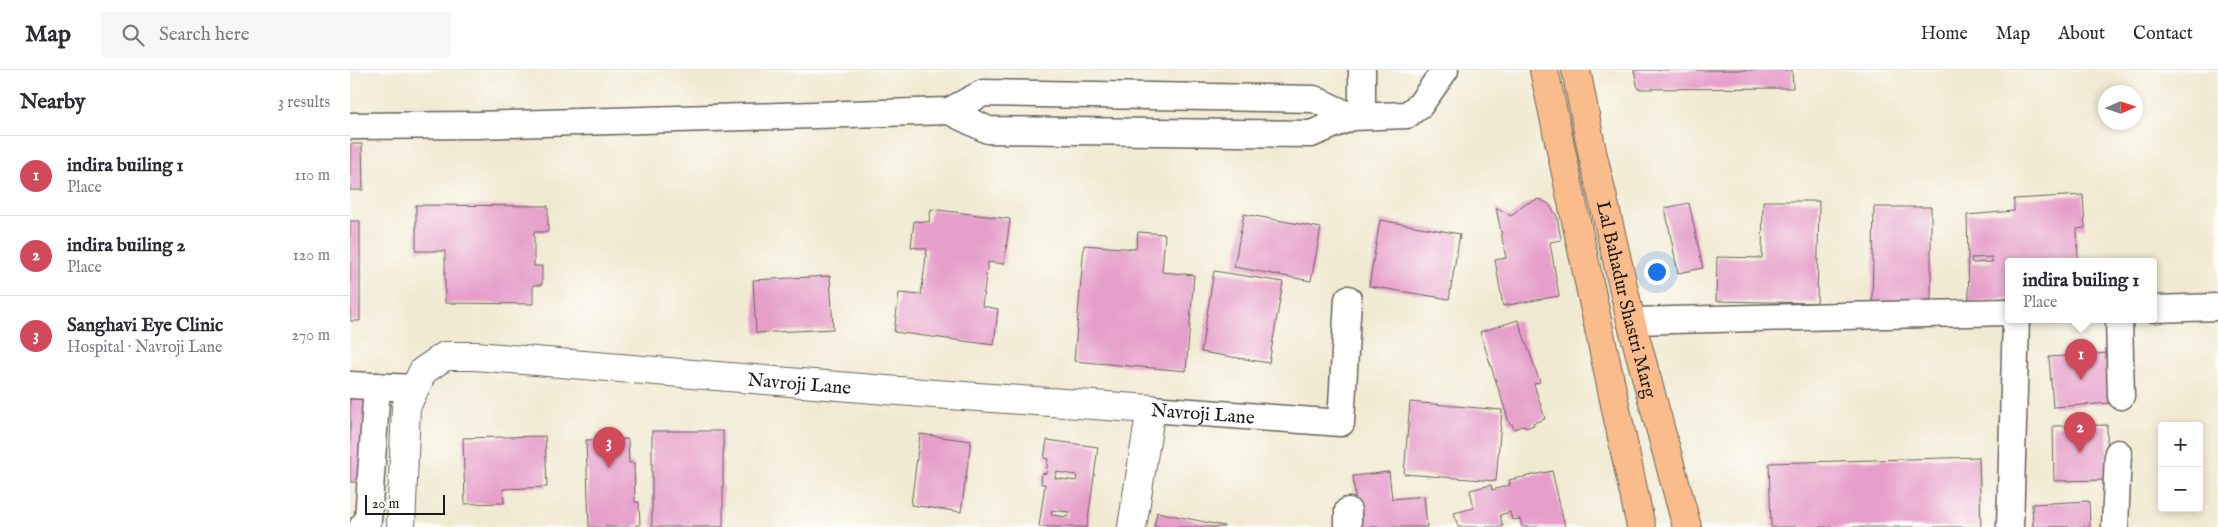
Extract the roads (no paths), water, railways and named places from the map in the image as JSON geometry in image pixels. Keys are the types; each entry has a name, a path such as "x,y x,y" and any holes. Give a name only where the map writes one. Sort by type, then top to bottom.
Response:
{"main road":[{"name":"Lal Bahadur Shastri Marg","path":"1544,70 1641,527"},
{"name":"Lal Bahadur Shastri Marg","path":"1576,70 1592,151 1631,321 1687,527"}],"street":[{"path":"1357,116 1362,70"},
{"path":"949,111 988,130 1311,134 1357,116 1407,115 1420,105 1445,70"},
{"path":"350,126 478,125 949,111 983,93 1314,99 1357,116"},
{"path":"1176,132 1178,96"},
{"path":"1286,98 1286,134"},
{"name":"Navroji Lane","path":"401,527 406,407 422,370 445,356 476,356 934,394 1341,423 1348,299"},
{"path":"2157,309 2218,307"},
{"path":"1631,321 2005,312"},
{"path":"2010,527 2016,323"},
{"path":"2118,323 2121,396"},
{"path":"350,385 415,388"},
{"path":"362,527 368,520 377,386"},
{"path":"1132,527 1151,410"},
{"path":"2115,527 2118,453"}],"place":[{"name":"indira builing 1","path":"2081,380"},
{"name":"indira builing 2","path":"2080,453"},
{"name":"Sanghavi Eye Clinic","path":"609,468"}]}
